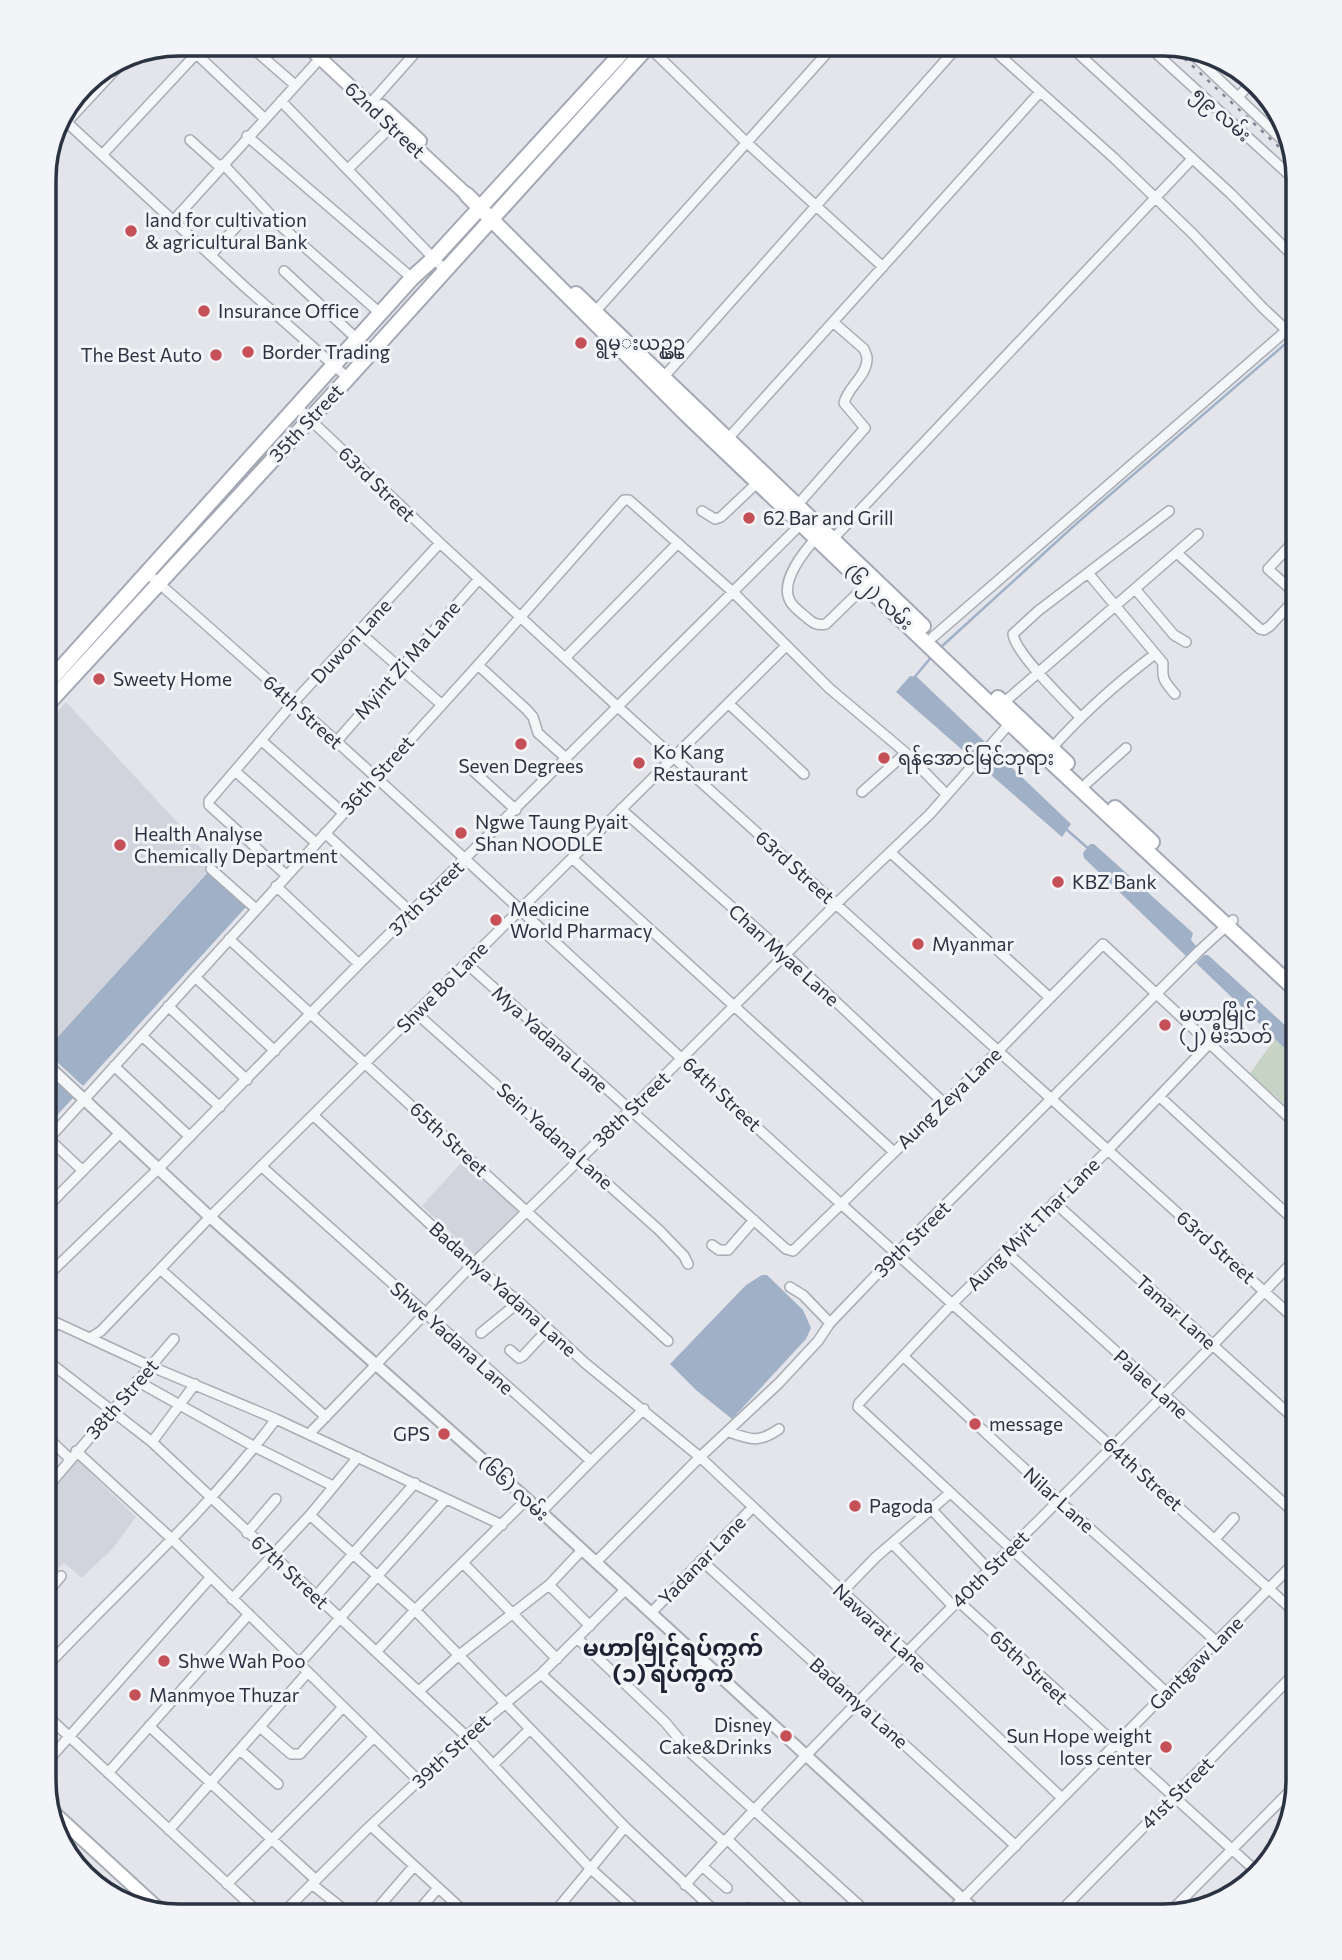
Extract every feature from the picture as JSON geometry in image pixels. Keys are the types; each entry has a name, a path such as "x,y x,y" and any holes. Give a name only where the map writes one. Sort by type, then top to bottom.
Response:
{"main road":[{"name":"62nd Street","path":"323,56 470,193"},
{"name":"35th Street","path":"56,675 412,278 619,56"},
{"name":"35th Street","path":"56,677 159,583 494,218 638,56"},
{"name":"(၆၂) လမ်း","path":"470,193 799,515 1000,706 1052,748 1286,980"},
{"name":"(၆၂) လမ်း","path":"725,443 758,482 799,515"},
{"name":"(၆၂) လမ်း","path":"825,539 866,585 938,646"},
{"name":"(၆၂) လမ်း","path":"1000,706 1011,722 1230,923 1286,969"},
{"path":"63,1821 149,1900"}],"street":[{"path":"103,155 195,56"},
{"path":"199,56 264,118"},
{"path":"261,56 295,86"},
{"path":"173,220 323,56"},
{"path":"372,102 412,56"},
{"path":"659,56 746,142 883,267"},
{"path":"592,315 824,56"},
{"path":"660,381 949,56"},
{"path":"1000,56 1114,158 1286,330"},
{"path":"1081,56 1286,249"},
{"name":"၅၉ လမ်း","path":"1159,56 1286,172"},
{"path":"1201,62 1278,136"},
{"path":"1238,97 1246,89"},
{"path":"725,443 1040,92"},
{"path":"281,101 445,271"},
{"path":"348,169 394,123"},
{"path":"69,125 348,378"},
{"path":"247,136 412,278"},
{"path":"190,140 221,165 282,227 381,314"},
{"path":"866,585 820,626 797,610 788,598 789,583 798,560 825,539 1192,159"},
{"path":"211,255 236,227"},
{"path":"284,271 358,340"},
{"name":"37th Street","path":"56,1268 158,1170 359,964 734,593 799,515 868,424 844,403 846,396 864,372 867,357 864,349 834,322"},
{"path":"938,646 1286,344"},
{"name":"63rd Street","path":"297,407 520,617 1286,1311"},
{"path":"702,511 716,519 721,517 758,482"},
{"name":"36th Street","path":"56,1131 626,499 678,543"},
{"path":"1080,717 1038,672 1015,642 1013,634 1038,611 1168,511"},
{"path":"1000,706 1198,534"},
{"name":"Duwon Lane","path":"286,875 208,803 293,703 440,543"},
{"path":"565,658 678,543 734,593 829,688 906,753 947,795"},
{"path":"1286,550 1268,569 1286,585"},
{"path":"1177,553 1260,629 1264,630 1286,608"},
{"name":"64th Street","path":"147,573 467,858 519,910 841,1204 1286,1604"},
{"path":"1088,573 1163,664 1163,679 1175,694"},
{"name":"Myint Zi Ma Lane","path":"336,742 479,579"},
{"path":"1136,590 1174,635 1186,642"},
{"path":"359,632 441,704"},
{"name":"Shwe Bo Lane","path":"90,1338 786,646"},
{"path":"1052,748 1113,686 1155,654"},
{"path":"478,665 527,709 533,717 536,729 566,759"},
{"path":"728,703 804,774"},
{"name":"38th Street","path":"309,1434 473,1264 947,795 1011,722"},
{"path":"262,741 343,813"},
{"path":"1087,783 1126,748"},
{"path":"862,792 906,753"},
{"path":"469,767 516,810"},
{"path":"235,771 316,843"},
{"name":"Chan Myae Lane","path":"621,809 785,954 944,1103"},
{"path":"325,833 412,913"},
{"path":"890,852 1049,997"},
{"path":"572,858 894,1152"},
{"path":"211,869 256,909"},
{"path":"276,887 359,964"},
{"name":"39th Street","path":"596,1562 700,1457 779,1383 818,1341 830,1323 897,1253 1230,923"},
{"name":"65th Street","path":"229,939 668,1341"},
{"name":"Aung Zeya Lane","path":"793,1251 998,1051 1103,944 1157,994"},
{"name":"Mya Yadana Lane","path":"466,963 786,1249 793,1251"},
{"path":"195,977 275,1051"},
{"path":"1157,994 1286,1115"},
{"path":"168,1006 247,1080"},
{"name":"Sein Yadana Lane","path":"416,1013 659,1230 688,1264"},
{"path":"142,1036 220,1107"},
{"name":"Aung Myit Thar Lane","path":"950,1493 858,1407 859,1403 953,1303 1108,1150 1210,1043"},
{"path":"114,1066 190,1137"},
{"name":"(၆၆) လမ်း","path":"56,1074 158,1170 527,1499 968,1904"},
{"path":"1160,1097 1286,1213"},
{"name":"Badamya Yadana Lane","path":"313,1115 473,1264 612,1387 644,1409 700,1457"},
{"path":"56,1198 119,1134"},
{"path":"56,1150 83,1171"},
{"name":"Shwe Yadana Lane","path":"261,1166 591,1461"},
{"name":"Tamar Lane","path":"1054,1202 1286,1411"},
{"path":"712,1245 719,1250 728,1250 754,1220"},
{"name":"Palae Lane","path":"1005,1251 1286,1505"},
{"path":"160,1269 326,1417"},
{"name":"40th Street","path":"685,1885 858,1702 1286,1269"},
{"path":"790,1287 803,1295 830,1323"},
{"path":"481,1333 519,1302"},
{"path":"56,1323 276,1419 502,1525"},
{"path":"510,1350 519,1357 523,1356 548,1329"},
{"name":"38th Street","path":"56,1476 174,1339"},
{"name":"Nilar Lane","path":"904,1357 1217,1642"},
{"name":"67th Street","path":"56,1367 152,1442 210,1499 419,1691 466,1736 590,1868 630,1904"},
{"path":"137,1381 178,1406 333,1486"},
{"path":"152,1442 195,1384"},
{"path":"541,1512 644,1409"},
{"path":"56,1657 173,1540 255,1447 276,1419"},
{"path":"729,1432 759,1440 767,1438 779,1429"},
{"path":"56,1443 173,1540 419,1781"},
{"path":"232,1599 310,1515 358,1457"},
{"name":"Nawarat Lane","path":"700,1457 1062,1798"},
{"path":"316,1596 415,1483"},
{"path":"842,1592 892,1543 950,1493 1167,1693"},
{"path":"247,1533 276,1499"},
{"path":"299,1664 446,1499"},
{"path":"376,1651 527,1499"},
{"name":"Yadanar Lane","path":"651,1612 752,1508"},
{"path":"932,1510 989,1570"},
{"path":"310,1515 415,1610 625,1827 706,1904"},
{"path":"1214,1539 1234,1518"},
{"name":"65th Street","path":"892,1543 955,1604 1251,1867"},
{"path":"419,1691 458,1656 549,1585 583,1550"},
{"name":"Badamya Lane","path":"701,1560 1016,1846"},
{"path":"463,1563 557,1659"},
{"name":"Gantgaw Lane","path":"958,1904 1286,1572"},
{"path":"56,1582 61,1576"},
{"path":"56,1752 211,1577"},
{"path":"549,1585 590,1626"},
{"name":"39th Street","path":"292,1904 466,1736 557,1659 626,1589"},
{"path":"108,1773 248,1614"},
{"path":"578,1638 666,1722 691,1753 859,1904"},
{"path":"169,1830 308,1672"},
{"path":"541,1674 794,1904"},
{"name":"41st Street","path":"1068,1904 1286,1682"},
{"path":"260,1727 291,1754 300,1754 344,1707"},
{"path":"56,1725 249,1904"},
{"path":"149,1726 339,1904"},
{"path":"493,1765 529,1730"},
{"path":"228,1884 374,1738"},
{"path":"240,1750 278,1784"},
{"path":"1180,1901 1231,1849 1284,1801"},
{"path":"371,1826 456,1904"},
{"path":"562,1904 625,1827"},
{"path":"381,1904 414,1866"},
{"path":"702,1866 727,1888"},
{"path":"424,1904 438,1888"}],"shaded area":[{"path":"66,702 213,861 207,872 56,1039 56,713"},
{"path":"466,1157 520,1209 474,1254 422,1206"},
{"path":"78,1461 136,1517 113,1548 82,1578 64,1563 56,1570 56,1486"}],"green space":[{"path":"1286,1024 1286,1106 1250,1073"}],"water":[{"path":"910,676 917,677 1071,824 1062,837 896,692"},
{"path":"1090,844 1094,844 1193,933 1191,940 1196,946 1186,956 1084,858 1083,853"},
{"path":"208,872 246,907 83,1086 56,1061 56,1039"},
{"path":"1204,955 1208,955 1286,1026 1286,1049 1196,963"},
{"path":"56,1078 75,1096 56,1116"},
{"path":"762,1275 767,1275 803,1310 811,1328 806,1339 732,1419 696,1390 670,1364 746,1285"}],"waterway":[{"path":"940,648 1076,524 1286,343"},
{"path":"913,679 933,655"},
{"path":"1066,829 1090,850"}],"railway":[{"path":"1183,58 1283,150"}],"place":[{"name":"land for cultivation & agricultural Bank","path":"131,231"},
{"name":"Insurance Office","path":"204,311"},
{"name":"ရွမ္းယဥ္ယဥ္","path":"581,343"},
{"name":"Border Trading","path":"248,352"},
{"name":"The Best Auto","path":"216,355"},
{"name":"62 Bar and Grill","path":"749,518"},
{"name":"Sweety Home","path":"99,679"},
{"name":"Seven Degrees","path":"521,744"},
{"name":"ရန်အောင်မြင်ဘုရား","path":"884,758"},
{"name":"Ko Kang Restaurant","path":"639,763"},
{"name":"Ngwe Taung Pyait Shan NOODLE","path":"461,833"},
{"name":"Health Analyse Chemically Department","path":"120,845"},
{"name":"KBZ Bank","path":"1058,882"},
{"name":"Medicine World Pharmacy","path":"496,920"},
{"name":"Myanmar","path":"918,944"},
{"name":"မဟာမြိုင် (၂) မီးသတ်","path":"1165,1025"},
{"name":"message","path":"975,1424"},
{"name":"GPS","path":"444,1434"},
{"name":"Pagoda","path":"855,1506"},
{"name":"Shwe Wah Poo","path":"164,1661"},
{"name":"Manmyoe Thuzar","path":"135,1695"},
{"name":"Disney Cake&Drinks","path":"786,1736"},
{"name":"Sun Hope weight loss center","path":"1166,1747"}],"district":[{"name":"မဟာမြိုင်ရပ်ကွက် (၁) ရပ်ကွက်","path":"673,1661"}]}
